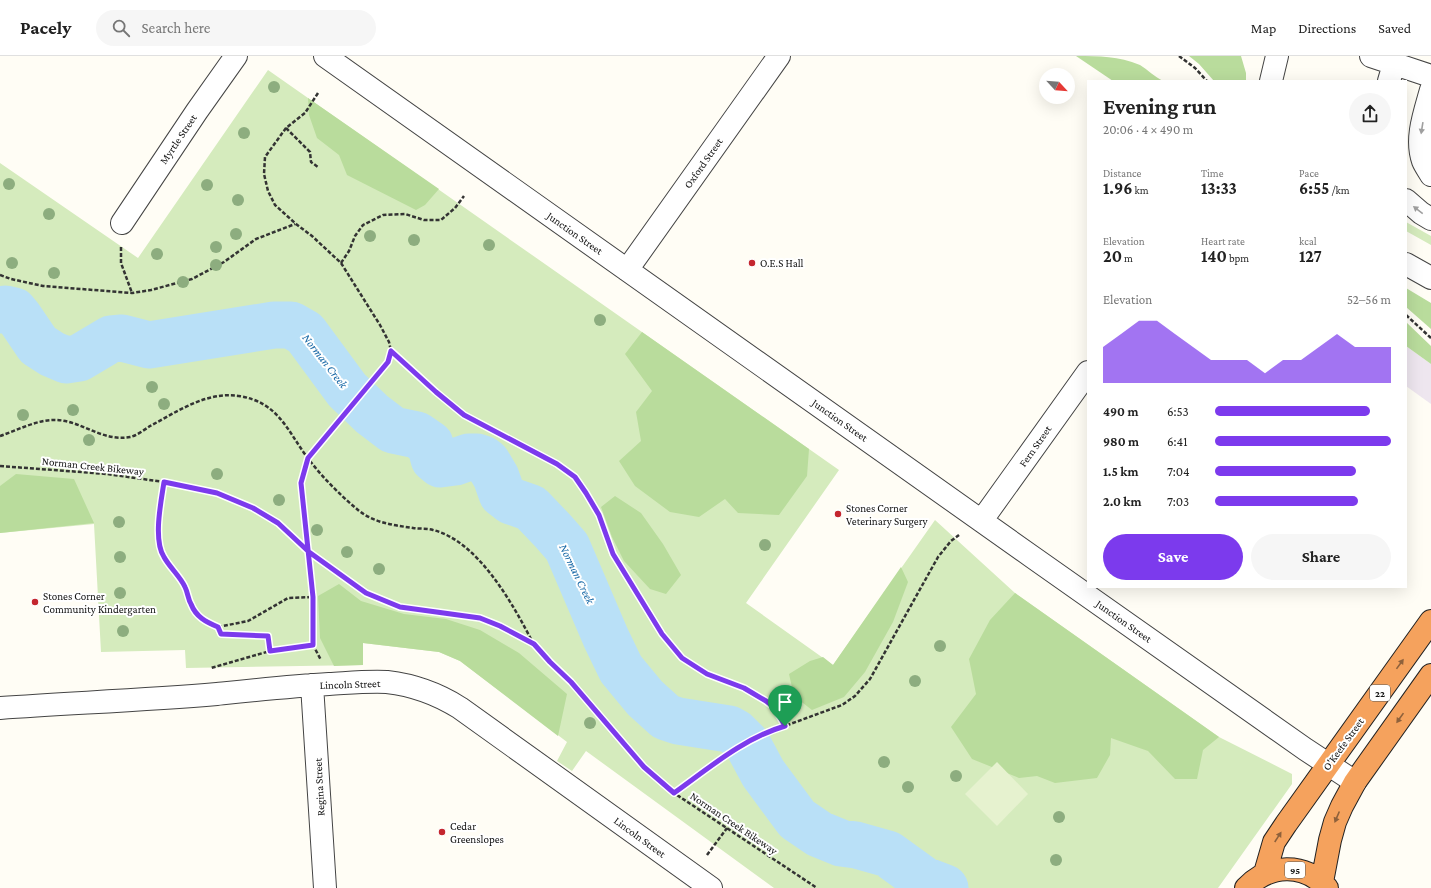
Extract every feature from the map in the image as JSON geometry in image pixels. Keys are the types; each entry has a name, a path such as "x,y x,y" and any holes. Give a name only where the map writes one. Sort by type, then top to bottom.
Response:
{"highway":[{"name":"O'Keefe Street","path":"1265,873 1274,842 1431,621"},
{"path":"1324,885 1330,840 1335,822 1355,782 1431,675"},
{"name":"95","path":"1265,873 1280,869 1295,870 1309,874 1324,885"},
{"path":"1246,888 1265,873"}],"street":[{"name":"Myrtle Street","path":"122,222 236,56"},
{"name":"Junction Street","path":"325,56 1355,782"},
{"name":"Oxford Street","path":"627,270 779,56"},
{"path":"1271,80 1277,56"},
{"path":"1371,56 1392,72 1431,76"},
{"path":"1431,90 1424,118 1420,145 1424,162 1431,175"},
{"path":"1407,201 1421,213 1431,219"},
{"path":"1407,265 1431,278"},
{"name":"Fern Street","path":"982,520 1087,373"},
{"name":"Lincoln Street","path":"0,708 190,696 312,685 367,682 388,682 407,686 444,698 460,708 710,888"},
{"name":"Regina Street","path":"312,685 325,888"}],"path":[{"path":"1179,56 1195,68 1206,80"},
{"path":"318,93 305,113 286,128 265,157 264,174 268,191 275,205 312,236 341,264 380,325 389,342 391,351 388,362 368,388 332,428 308,458 301,483 313,597 313,645 323,664"},
{"path":"286,128 310,152 311,162 318,167"},
{"path":"341,264 349,251 355,236 363,225 383,214 405,214 424,220 441,220 455,208 464,196"},
{"path":"122,222 121,263 132,293"},
{"path":"0,275 43,286 132,293 151,290 192,279 224,262 256,239 296,224"},
{"path":"1407,316 1431,338"},
{"path":"391,351 464,415 551,460 575,477 599,515 613,554 662,634 682,658 707,674 744,688 766,701 775,708 785,726"},
{"path":"0,436 39,422 58,420 68,422 108,437 130,437 195,402 221,394 240,396 259,402 273,411 284,422 308,458 357,510 382,524 433,530 455,540 467,549 483,564 499,586 518,614 534,644"},
{"name":"Norman Creek Bikeway","path":"0,466 108,474 164,482 217,493 253,508 278,523 309,552 366,593 400,607 480,618 500,626 534,644 571,682 644,767 674,793 817,888"},
{"path":"164,482 160,505 158,535 163,556 182,580 188,591 191,604 199,617 218,627 248,621 288,598 313,597"},
{"path":"674,793 726,756 763,734 842,705 855,696 870,679 938,557 950,541 982,520"},
{"path":"218,627 221,634 268,636 270,651"},
{"path":"211,668 270,651 313,645"},
{"path":"704,860 727,828"}],"shaded area":[{"path":"1407,347 1431,364 1431,404 1407,387"}],"green space":[{"path":"1076,56 1109,57 1132,62 1140,65 1161,80 1112,80"},
{"path":"1189,56 1241,56 1246,73 1246,80 1213,80 1199,64"},
{"path":"268,70 839,470 746,603 833,665 935,520 1015,593 1219,737 1292,774 1292,784 1218,888 774,888 586,751 572,771 557,761 567,742 460,661 439,652 363,643 363,665 186,668 185,650 101,652 94,524 0,533 0,163 138,258"},
{"path":"308,98 439,189 425,205 416,210 347,175 339,155 317,138 309,115"},
{"path":"1407,223 1431,236 1431,245 1407,232"},
{"path":"1407,289 1431,303 1431,329 1407,308"},
{"path":"1407,323 1431,346 1431,364 1407,347"},
{"path":"642,332 809,449 807,476 779,515 738,513 725,499 699,517 670,512 635,486 619,461 641,441 636,412 652,391 625,354"},
{"path":"16,474 74,479 94,523 0,533 0,486"},
{"path":"615,496 641,513 663,544 681,575 666,594 650,589 624,561 612,537 601,507"},
{"path":"901,567 908,582 893,622 865,672 844,697 812,710 794,696 789,674 810,661 823,657 833,665"},
{"path":"339,584 361,601 404,614 446,619 480,630 519,653 567,694 558,736 460,661 439,652 363,643 363,665 334,666 320,638 318,596"},
{"path":"1015,593 1219,737 1203,750 1197,779 1175,779 1148,751 1111,738 1110,755 1097,778 1055,783 1037,776 1019,778 972,759 951,727 976,694 969,659 990,620"},
{"path":"997,762 1028,794 997,826 965,794"}],"waterway":[{"name":"Norman Creek","path":"0,310 5,309 14,311 38,345 52,354 66,360 79,358 111,339 122,338 149,345 274,325 291,325 305,333 347,390 372,414 393,430 417,435 430,444 434,459 440,464 455,462 469,457 483,459 487,462 496,477 502,494 511,501 531,508 553,531 567,547 621,669 645,698 666,717 678,721 729,729 736,733 748,745 763,773 797,819 819,834 841,843 856,845 888,854 924,880 945,888"}],"place":[{"name":"O.E.S Hall","path":"752,263"},
{"name":"Stones Corner Veterinary Surgery","path":"838,514"},
{"name":"Stones Corner Community Kindergarten","path":"35,602"},
{"name":"Cedar Greenslopes","path":"442,832"}],"route":[{"path":"785,726 763,734 726,756 674,793 644,767 571,682 534,644 500,626 480,618 400,607 366,593 309,552 278,523 253,508 217,493 199,488 164,482 160,505 158,535 163,556 182,580 188,591 191,604 199,617 218,627 221,634 268,636 270,651 313,645 313,597 309,552 301,483 308,458 332,428 368,388 388,362 391,351 464,415 521,443 557,464 575,477 599,515 613,554 662,634 682,658 707,674 744,688 759,696 775,708 785,726"}]}
